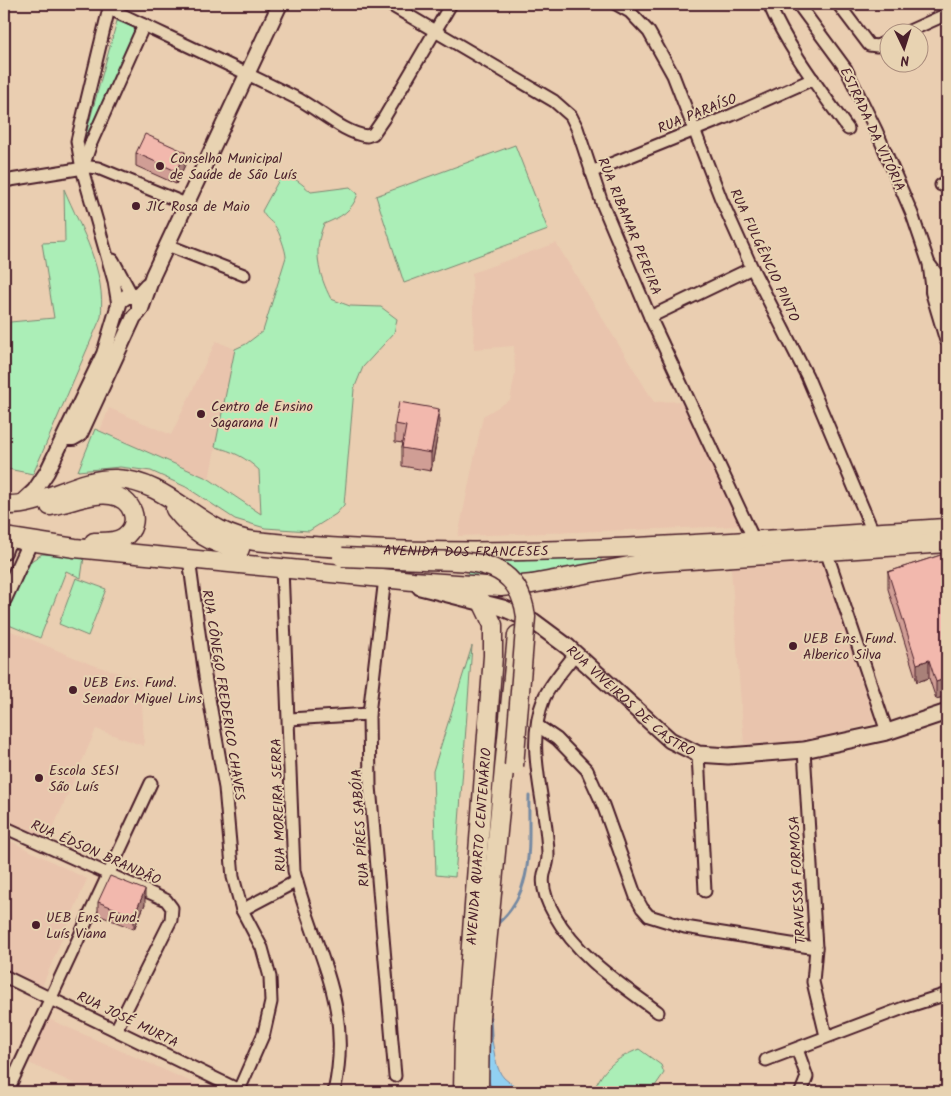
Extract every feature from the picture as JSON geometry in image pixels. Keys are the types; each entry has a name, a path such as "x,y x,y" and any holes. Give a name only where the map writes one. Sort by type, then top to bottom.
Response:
{"main road":[{"name":"AVENIDA DOS FRANCESES","path":"9,505 104,479 127,480 151,486 221,532 256,541 388,549 628,548 947,528"},
{"path":"151,486 169,501 195,531 222,546 342,558 467,561 495,569 516,586 524,603 526,623 514,766 488,845"},
{"path":"5,540 110,542 118,540 128,533 134,522 132,509 124,499 108,494 45,506 9,505"},
{"path":"5,540 465,586 518,586 645,563 947,543"},
{"name":"RUA VIVEIROS DE CASTRO","path":"386,578 482,602 514,612 533,621 575,654 670,740 698,754 728,756 804,750 887,732 947,712"},
{"name":"AVENIDA QUARTO CENTENÁRIO","path":"479,1092 494,638 491,618 482,602"},
{"name":"AVENIDA QUARTO CENTENÁRIO","path":"463,1092 464,1037 516,639 522,626 533,621"}],"street":[{"path":"280,4 247,73 153,275 127,318 119,308 114,281 82,169 77,141 110,6 144,25 247,73 321,111 348,129 367,136 373,134 384,118 451,4"},
{"name":"RUA RIBAMAR PEREIRA","path":"389,4 564,109 577,128 591,172 650,317 754,540"},
{"name":"RUA FULGÊNCIO PINTO","path":"616,4 630,12 653,39 673,75 752,268 807,376 873,532"},
{"path":"769,4 776,19 813,79 848,130"},
{"name":"ESTRADA DA VITÓRIA","path":"798,4 846,69 900,184 929,264 942,288 947,339"},
{"path":"838,4 869,45 878,46"},
{"path":"928,23 947,14"},
{"path":"82,169 91,143 144,25"},
{"name":"RUA PARAÍSO","path":"591,172 813,79"},
{"path":"4,181 98,168 186,204"},
{"path":"100,237 135,305"},
{"path":"167,245 244,275"},
{"path":"650,317 752,268"},
{"path":"9,505 40,484 104,354 123,298 135,305"},
{"path":"64,438 73,438 80,434 135,305"},
{"path":"4,599 30,542"},
{"path":"826,551 887,732"},
{"name":"RUA CÔNEGO FREDERICO CHAVES","path":"189,559 205,676 225,788 233,878 242,910 262,948 270,977 271,1002 264,1033 240,1092"},
{"name":"RUA MOREIRA SERRA","path":"282,568 290,719 294,870 304,906 323,954 338,1016 341,1039 334,1092"},
{"name":"RUA PÍRES SABÓIA","path":"386,578 369,714 370,786 395,1076"},
{"path":"575,654 545,696 538,726 535,751 548,856 543,884 545,894 554,914 572,941 602,971 658,1012"},
{"path":"290,719 369,714"},
{"path":"538,726 557,738 587,770 603,805 636,898 649,916 685,927 816,948"},
{"name":"TRAVESSA FORMOSA","path":"804,750 816,948 813,982 826,1036"},
{"path":"698,754 705,891"},
{"path":"6,1092 151,783"},
{"name":"RUA ÉDSON BRANDÃO","path":"4,827 166,900 172,908 171,920 116,1030"},
{"path":"242,910 297,881"},
{"name":"RUA JOSÉ MURTA","path":"4,976 240,1092"},
{"path":"766,1060 826,1036 947,994"},
{"path":"797,1049 807,1077 801,1092"}],"shaded area":[{"path":"556,243 654,402 684,401 740,526 458,536 483,416 510,400 515,374 514,346 474,349 472,273"},
{"name":"Centro de Ensino Sagarana II","path":"216,341 235,349 209,479 100,431 109,408 171,435"},
{"name":"UEB Ens. Fund. Alberico Silva","path":"823,562 875,723 804,741 744,744 731,568"},
{"path":"4,628 90,664 141,680 144,746 96,729 48,840 4,819"},
{"name":"UEB Ens. Fund. Luís Viana","path":"4,838 87,879 41,989 4,971"},
{"path":"49,1019 214,1092 93,1092 29,1063"}],"green space":[{"path":"117,21 138,29 84,141"},
{"path":"515,145 548,230 404,283 376,196"},
{"path":"281,176 301,183 311,192 350,187 358,194 353,205 345,213 324,224 318,253 320,271 331,299 350,306 381,307 397,319 394,333 363,367 354,389 344,505 336,514 309,531 265,528 235,519 186,487 151,471 120,467 78,471 95,429 209,479 261,514 259,470 239,456 215,447 235,349 246,344 263,331 286,257 277,229 262,211"},
{"path":"64,189 85,236 96,267 102,300 101,317 33,474 8,469 10,322 54,318 42,243 65,242"},
{"path":"42,554 84,557 81,578 66,571 40,638 4,623 4,614 31,561"},
{"path":"601,558 601,563 520,576 467,576 468,567 485,562"},
{"path":"76,578 106,589 88,636 59,624"},
{"path":"472,646 455,877 436,875 433,771"},
{"path":"639,1049 661,1065 664,1073 655,1086 640,1086 637,1092 593,1092 601,1077 611,1065"}],"water":[{"path":"491,1035 501,1074 506,1080 525,1092 497,1092 491,1089 487,1071"}],"building":[{"path":"145,134 185,152 176,171 136,153"},
{"path":"399,402 439,409 431,453 402,448 406,426 395,424"},
{"path":"4,416 6,416 4,432"},
{"path":"947,553 947,678 936,682 929,660 917,664 888,572"},
{"path":"110,876 145,890 134,916 98,902"}],"waterway":[{"path":"496,925 509,912 518,898 524,882 529,849 529,796"},
{"path":"487,1013 490,1018 491,1035"}],"place":[{"name":"Conselho Municipal de Saúde de São Luís","path":"160,166"},
{"name":"JIC Rosa de Maio","path":"136,206"},
{"name":"Centro de Ensino Sagarana II","path":"201,414"},
{"name":"UEB Ens. Fund. Alberico Silva","path":"793,646"},
{"name":"UEB Ens. Fund. Senador Miguel Lins","path":"73,690"},
{"name":"Escola SESI São Luís","path":"39,778"},
{"name":"UEB Ens. Fund. Luís Viana","path":"36,925"}]}
